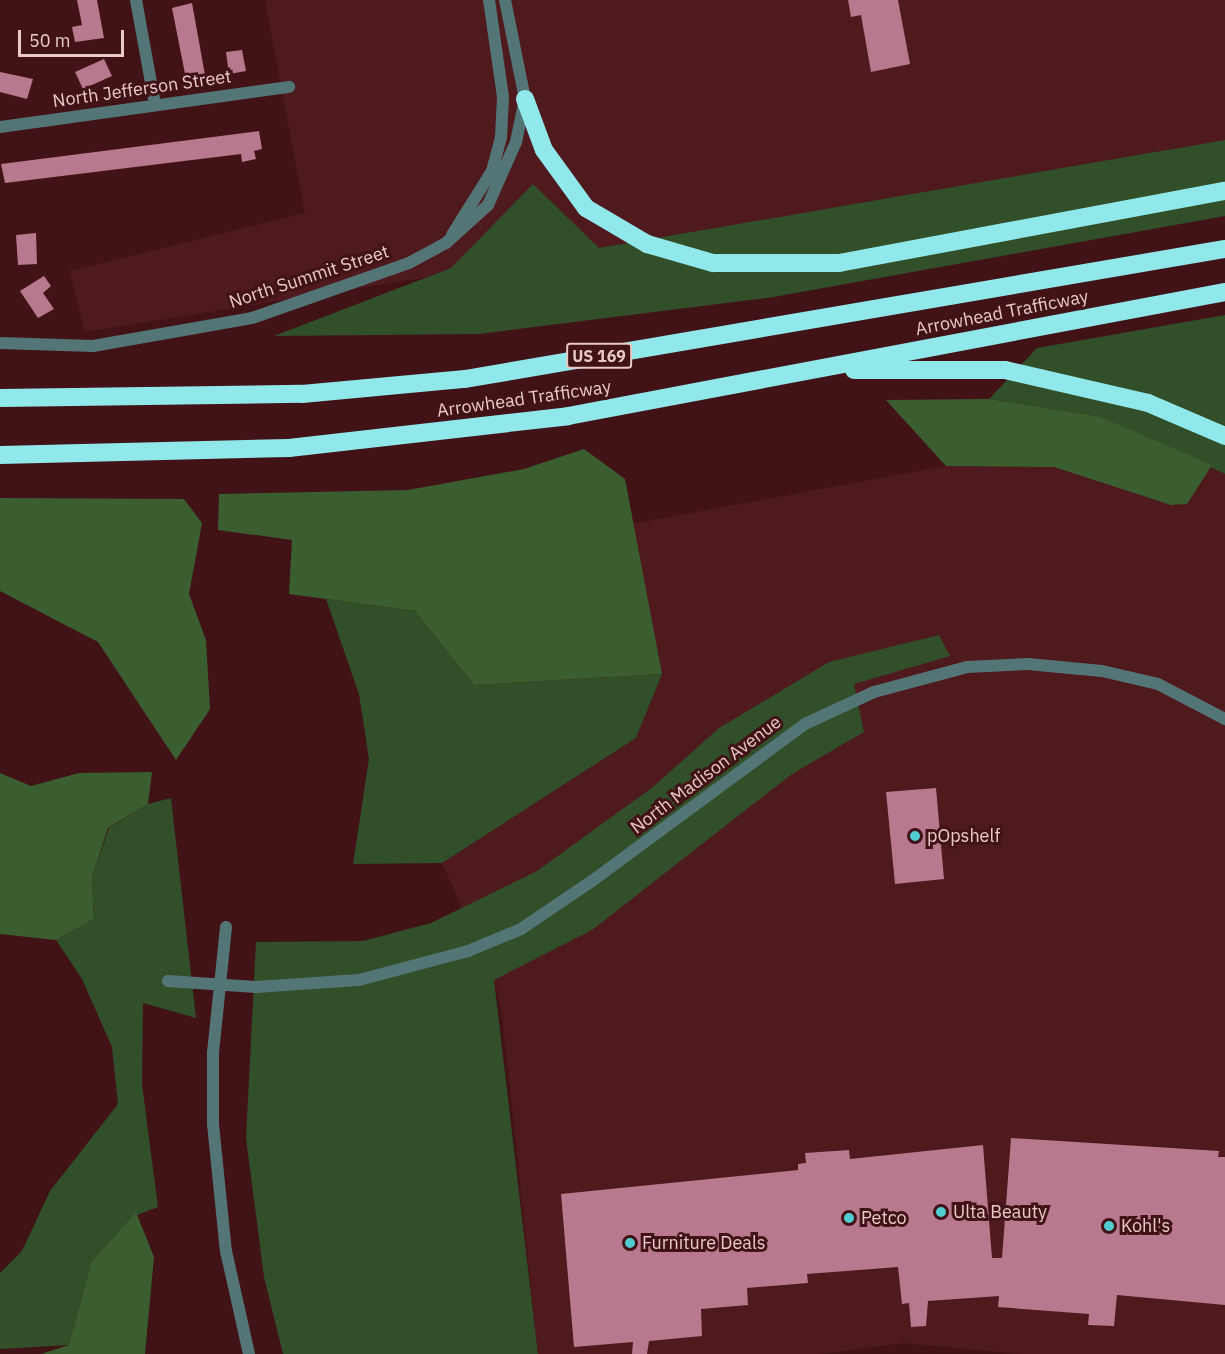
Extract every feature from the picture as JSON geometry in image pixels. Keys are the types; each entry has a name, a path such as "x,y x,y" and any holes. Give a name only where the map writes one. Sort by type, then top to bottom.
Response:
{"highway":[{"path":"525,99 544,150 586,207 647,244 713,263 839,263 1225,192"},
{"path":"1192,255 1225,243"},
{"name":"Arrowhead Trafficway","path":"0,398 302,394 465,379 1225,249"},
{"name":"Arrowhead Trafficway","path":"0,455 289,448 568,416 1225,292"},
{"path":"810,370 1005,370 1149,403 1225,436"}],"street":[{"path":"136,0 155,105"},
{"name":"North Summit Street","path":"446,243 492,171 503,97 489,0"},
{"path":"506,0 525,99"},
{"name":"North Jefferson Street","path":"0,127 289,87"},
{"name":"North Summit Street","path":"0,343 93,346 252,318 409,263 446,243 471,225 502,182 525,99"},
{"name":"North Madison Avenue","path":"168,981 218,985 359,980 468,951 521,929 805,724 874,692 967,667 1028,664 1158,684 1225,719"},
{"path":"226,927 218,985 213,1052 217,1185 249,1354"}],"shaded area":[{"path":"265,0 1225,0 1225,140 720,230 85,332 70,271 305,213"},
{"path":"1212,465 1225,474 1225,1354 1018,1354 904,1343 821,1354 538,1354 502,1013 494,980 442,863 636,738 662,674 631,524 946,466 1054,467 1171,505 1187,504"}],"green space":[{"path":"1225,140 1225,216 773,297 479,334 274,336 451,268 533,184 599,248"},
{"path":"1225,315 1225,474 1098,416 989,399 1037,348"},
{"path":"989,399 1098,416 1212,465 1187,504 1171,505 1054,467 946,466 886,400"},
{"path":"584,449 625,479 662,674 474,685 415,611 289,594 292,540 218,530 219,494 408,490 524,469"},
{"path":"0,498 184,499 202,523 189,594 206,640 210,709 176,760 98,642 0,591"},
{"path":"326,599 415,611 474,685 662,674 636,738 442,863 353,864 369,759 359,694"},
{"path":"939,635 950,656 854,684 864,732 792,774 592,930 494,980 538,1354 283,1354 264,1277 246,1138 256,942 363,941 431,923 537,871 653,787 719,728 829,662"},
{"path":"152,772 148,804 108,828 92,878 94,919 56,940 0,934 0,773 31,786 79,773"},
{"path":"171,798 196,1018 143,1003 142,1084 158,1207 132,1217 91,1262 69,1345 0,1349 0,1273 22,1251 50,1191 118,1104 112,1047 82,979 56,940 94,919 92,878 109,828 148,804"},
{"path":"136,1212 154,1257 145,1354 41,1354 69,1345 91,1262"}],"building":[{"path":"77,0 97,0 104,38 75,42 72,27 82,25"},
{"path":"848,0 898,0 910,64 871,72 861,15 851,17"},
{"path":"192,3 205,75 186,79 172,8"},
{"path":"242,50 246,71 229,74 226,52"},
{"path":"104,59 112,76 83,89 75,72"},
{"path":"0,72 33,79 27,99 0,92"},
{"path":"259,131 262,149 254,151 256,159 242,162 241,154 5,183 1,164"},
{"path":"36,233 37,264 18,265 16,235"},
{"path":"44,276 51,286 43,293 54,309 38,318 20,291"},
{"name":"pOpshelf","path":"936,788 944,879 895,884 886,792"},
{"path":"1011,1138 1219,1151 1218,1157 1225,1157 1225,1305 1117,1295 1114,1326 1088,1325 1089,1314 998,1307 999,1296 928,1301 926,1326 911,1327 909,1303 902,1304 898,1267 807,1274 808,1283 747,1288 748,1305 701,1309 702,1336 649,1341 647,1354 632,1354 633,1342 574,1347 561,1194 798,1170 798,1164 806,1163 805,1153 849,1150 850,1159 983,1145 992,1258 1002,1258"}],"place":[{"name":"pOpshelf","path":"915,836"},
{"name":"Ulta Beauty","path":"941,1212"},
{"name":"Petco","path":"849,1218"},
{"name":"Kohl's","path":"1109,1226"},
{"name":"Furniture Deals","path":"630,1243"}]}
